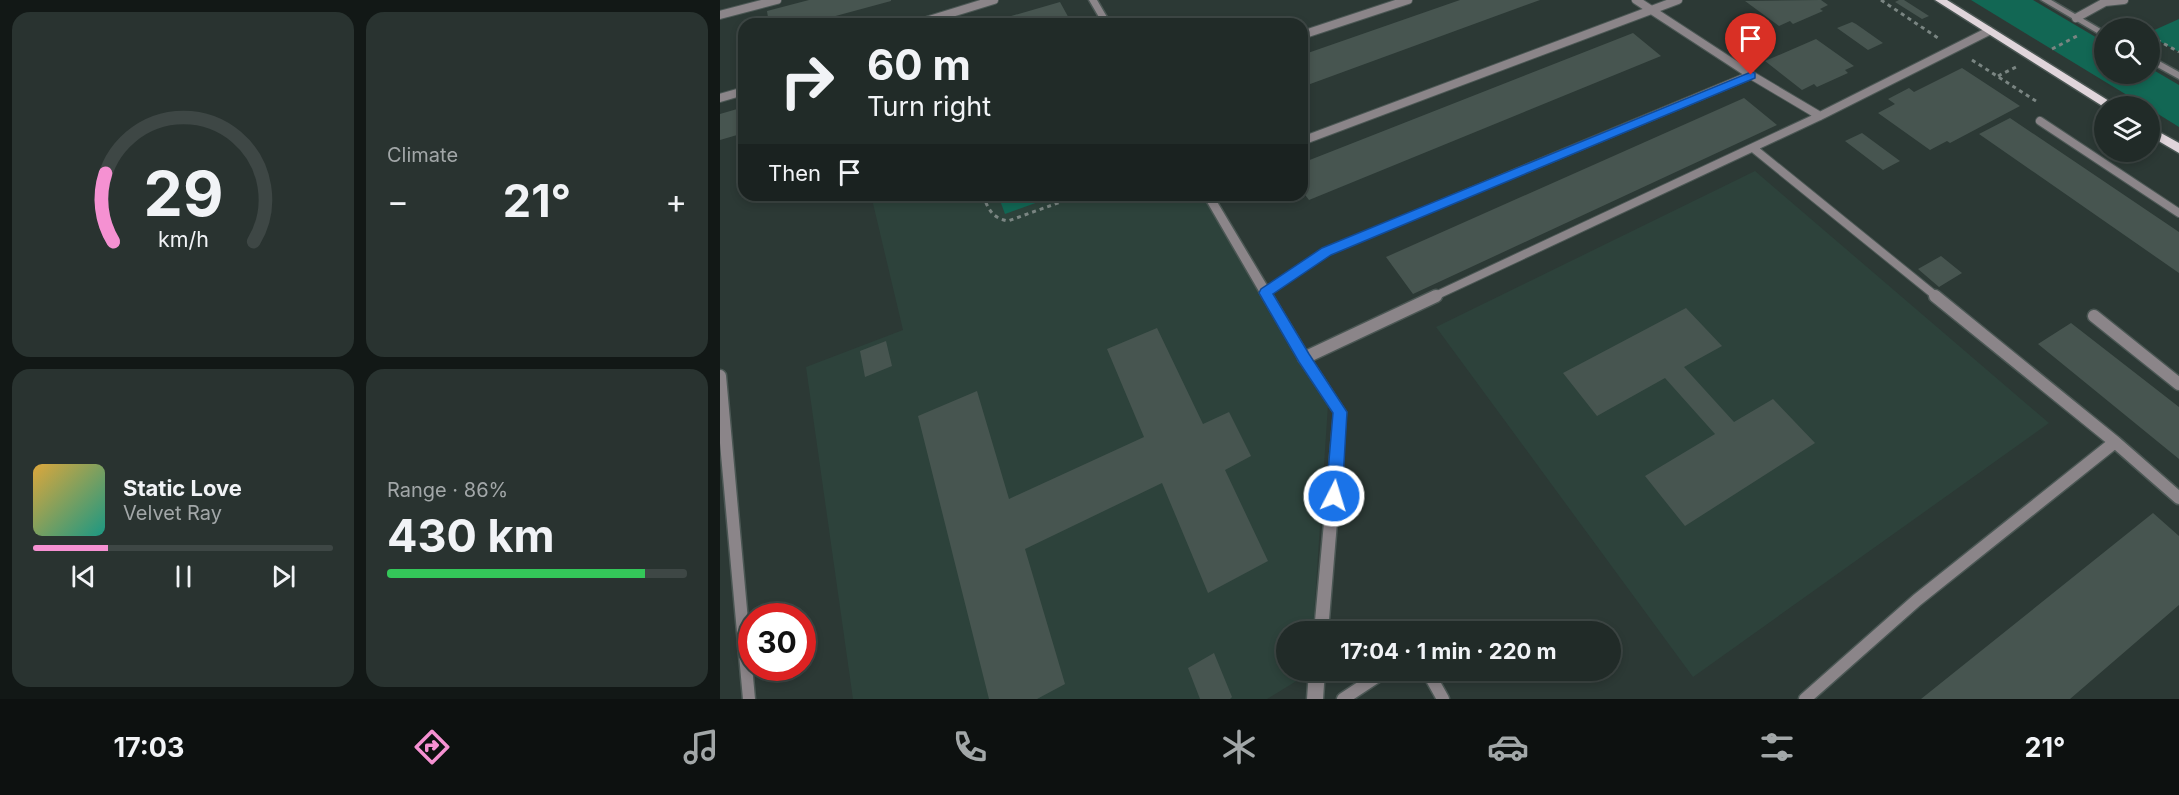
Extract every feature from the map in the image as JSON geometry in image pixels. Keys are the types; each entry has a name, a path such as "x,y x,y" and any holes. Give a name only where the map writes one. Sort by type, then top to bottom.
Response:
{"main road":[{"path":"1940,0 2095,96"},
{"path":"2160,137 2179,149"}],"street":[{"path":"1093,0 1104,18"},
{"path":"2045,0 2094,28"},
{"path":"2160,65 2179,76"},
{"path":"1212,201 1304,358 1340,412 1322,621"},
{"path":"1315,699 1316,681"}],"lane":[{"path":"720,15 777,0"},
{"path":"936,18 994,0"},
{"path":"1308,33 1408,0"},
{"path":"1636,0 1751,75 1820,116"},
{"path":"1308,139 1678,0"},
{"path":"2076,18 2105,2 2124,0"},
{"path":"1304,358 1820,116 1989,31"},
{"path":"1266,293 1326,252 1751,75"},
{"path":"720,98 738,93"},
{"path":"2040,121 2179,213"},
{"path":"1753,147 2115,442 2179,498"},
{"path":"2094,316 2179,384"},
{"path":"720,376 749,699"},
{"path":"1804,699 1917,600 2115,442"},
{"path":"1343,699 1371,681"},
{"path":"1433,681 1443,699"}],"path":[{"path":"1881,0 2046,108"},
{"path":"2160,42 2179,52"},
{"path":"985,201 988,211 996,219 1008,221 1063,201"}],"shaded area":[{"path":"1755,171 2049,423 1693,677 1436,327"},
{"path":"872,201 1208,201 1328,405 1314,621 1276,621 1276,681 1296,681 1267,699 853,699 806,367 903,330"}],"green space":[{"path":"1971,0 2033,0 2094,36 2094,75"},
{"path":"2179,19 2179,52 2160,42 2160,28"},
{"path":"2160,74 2179,85 2179,127 2160,115 2160,96 2129,96 2109,84 2160,84"},
{"path":"1000,201 1041,201 1005,214"}],"building":[{"path":"809,0 891,0 828,18 768,18 767,11"},
{"path":"1460,0 1540,0 1308,85 1308,53"},
{"path":"1821,0 1828,5 1820,9 1823,11 1793,24 1790,21 1779,26 1745,1"},
{"path":"1904,0 1929,16 1922,19 1895,2"},
{"path":"1060,2 1069,18 1004,18"},
{"path":"1852,22 1883,43 1868,50 1837,28"},
{"path":"1633,33 1661,56 1309,200 1308,161"},
{"path":"1816,39 1854,66 1845,70 1848,73 1817,87 1814,84 1802,90 1765,61"},
{"path":"1962,68 2020,106 1950,143 1947,141 1930,150 1878,113 1895,104 1888,99 1909,88 1914,92"},
{"path":"1744,98 1777,125 1413,294 1386,257"},
{"path":"738,109 738,135 720,140 720,114"},
{"path":"2010,118 2179,232 2179,273 1979,134"},
{"path":"1862,133 1900,161 1883,170 1845,141"},
{"path":"1941,256 1962,273 1939,287 1918,269"},
{"path":"1686,308 1722,346 1684,367 1734,422 1773,399 1815,443 1685,526 1645,476 1715,434 1665,378 1597,416 1563,373"},
{"path":"2071,323 2179,407 2179,459 2038,344"},
{"path":"1157,328 1203,424 1229,412 1251,456 1225,470 1268,561 1208,593 1162,483 1025,549 1065,684 1037,699 989,699 918,416 977,391 1009,499 1144,437 1107,349"},
{"path":"886,341 892,366 865,377 860,351"},
{"path":"2153,513 2179,536 2179,605 2070,699 1921,699"},
{"path":"1214,653 1232,697 1230,699 1200,699 1188,668"}],"route":[{"path":"1334,496 1340,412 1304,358 1266,293 1326,252 1751,75"}]}
